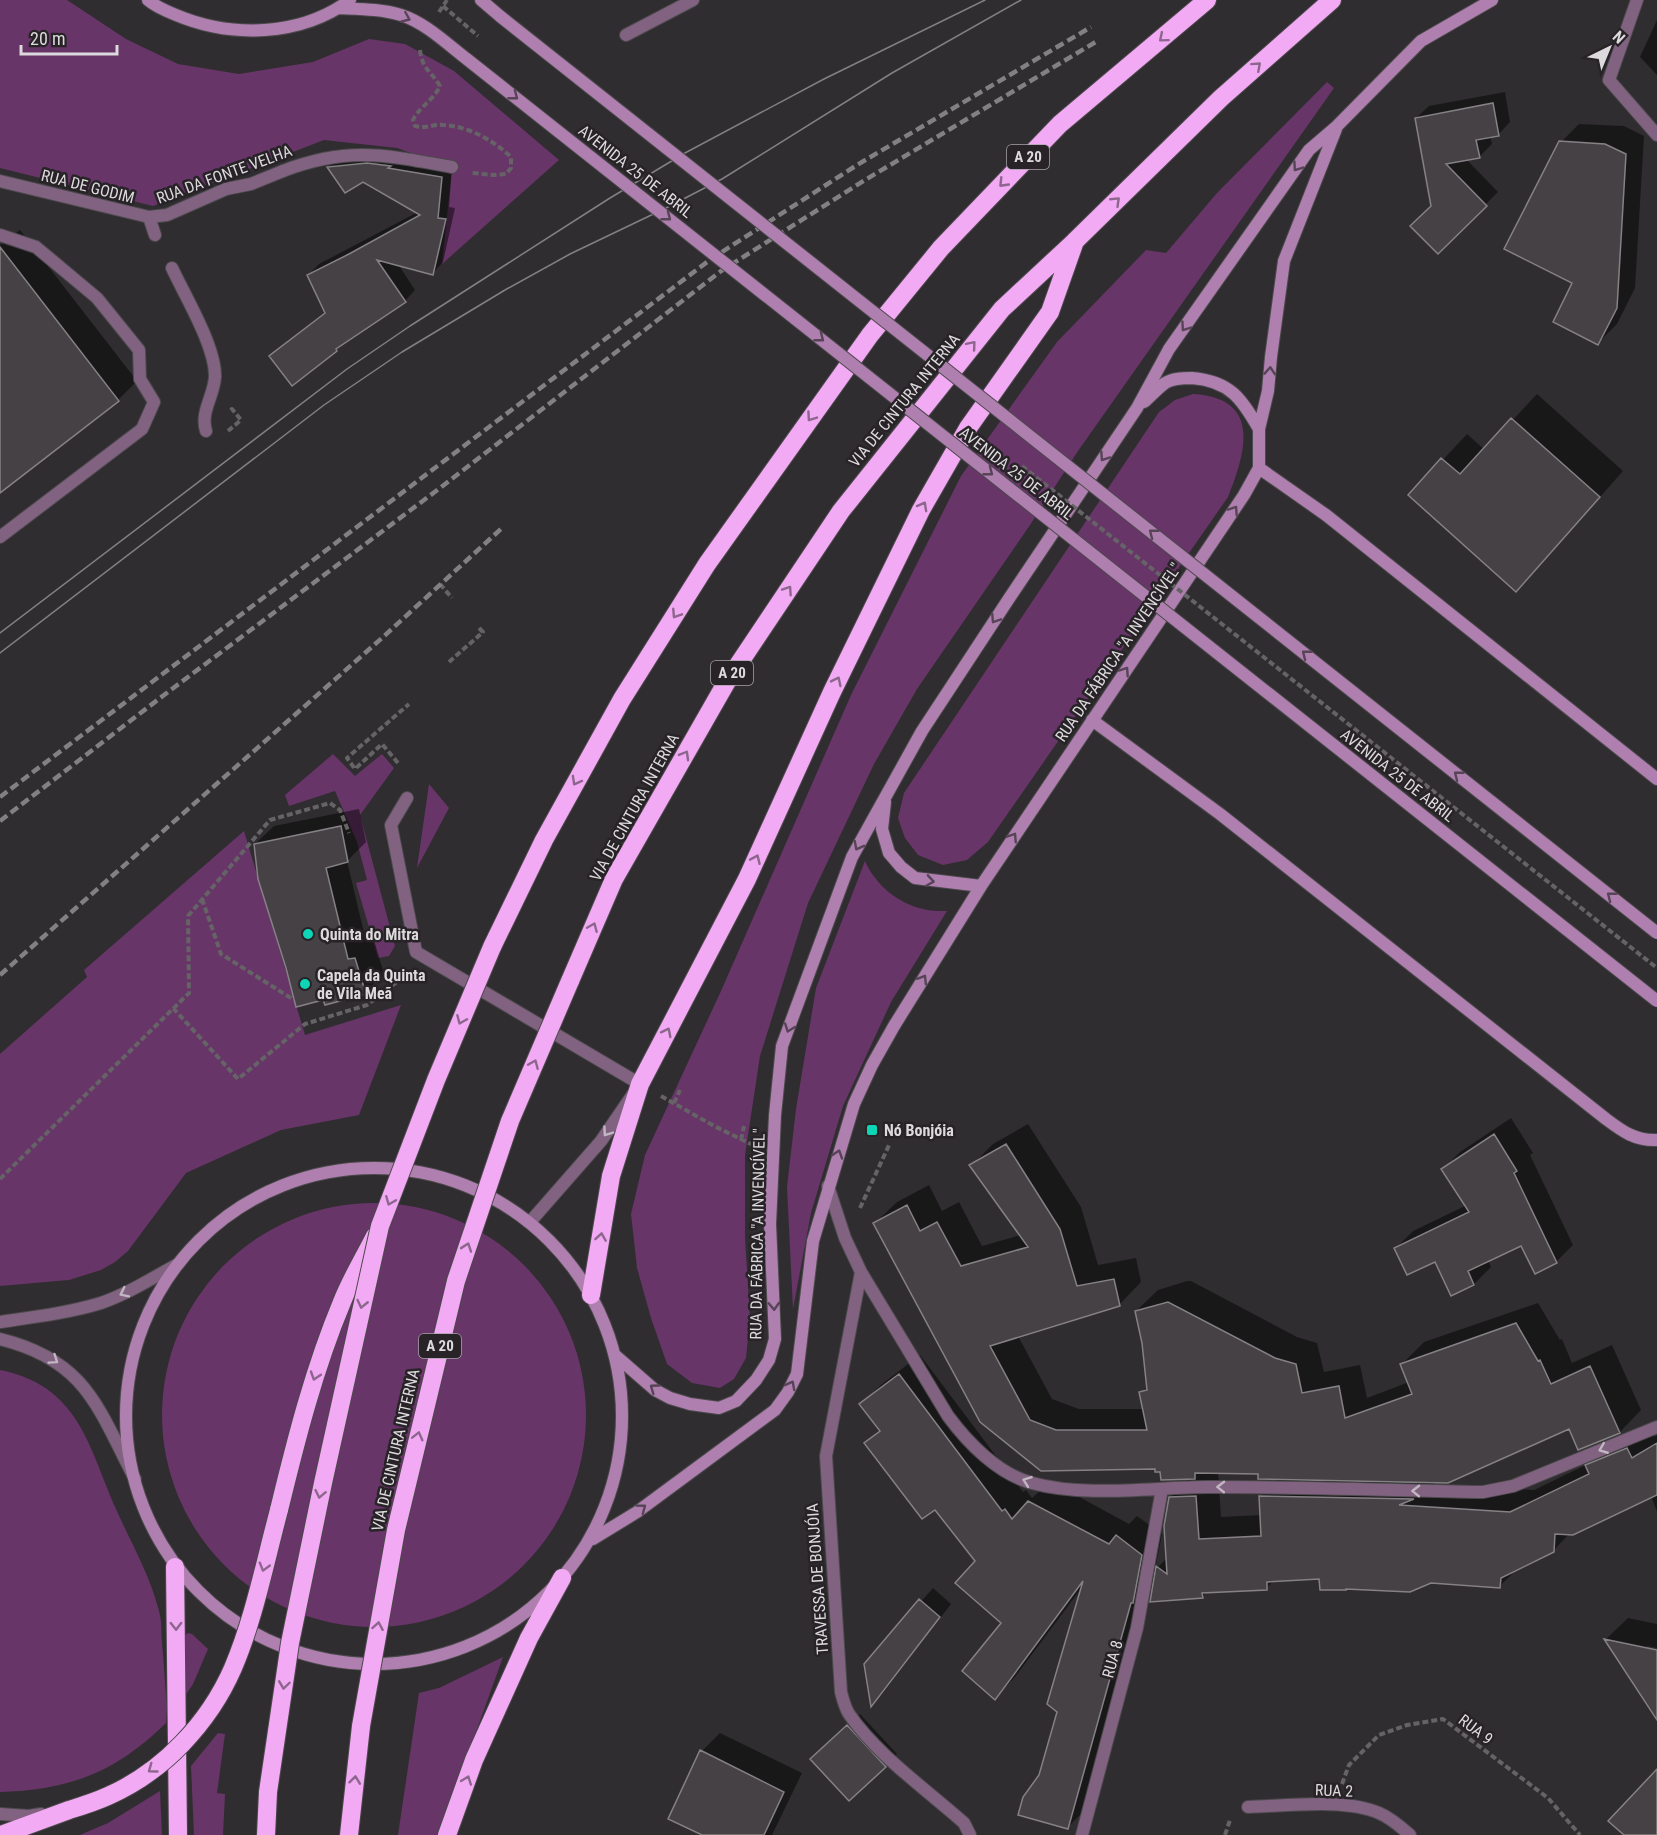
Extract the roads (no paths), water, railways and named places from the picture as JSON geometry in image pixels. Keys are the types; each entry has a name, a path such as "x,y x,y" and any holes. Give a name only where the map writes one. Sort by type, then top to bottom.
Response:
{"highway":[{"name":"A 20","path":"266,1835 268,1792 292,1631 380,1226 436,1080 492,947 543,840 622,699 707,564 870,335 941,248 1060,124 1207,0"},
{"name":"VIA DE CINTURA INTERNA","path":"349,1835 361,1725 396,1530 456,1281 510,1121 614,879 726,683 840,511 935,390 1002,309 1221,98 1332,0"},
{"path":"591,1295 611,1176 640,1084 747,879 832,692 921,510 968,428 1050,312 1074,242"},
{"path":"2,1835 109,1796 156,1767 206,1716 225,1684 244,1639 299,1430 325,1347 342,1300 380,1226"},
{"path":"175,1567 178,1835"},
{"path":"447,1835 474,1760 524,1648 562,1578"}],"main road":[{"path":"148,0 155,6 200,25 247,32 295,26 344,4"},
{"path":"481,0 1657,933"},
{"name":"RUA DA FÁBRICA \"A INVENCÍVEL\"","path":"616,1356 655,1390 670,1398 690,1404 719,1408 736,1401 756,1380 769,1360 775,1339 770,1224 775,1115 782,1046 852,857 922,731 1137,408 1169,349 1302,159 1421,41 1492,0"},
{"name":"AVENIDA 25 DE ABRIL","path":"344,4 403,16 429,29 1657,1001"},
{"name":"RUA DA FÁBRICA \"A INVENCÍVEL\"","path":"593,1539 637,1512 775,1410 788,1392 797,1374 813,1241 854,1104 872,1065 981,886 1244,495 1259,468 1259,429 1268,391 1284,261 1337,126"},
{"name":"RUA DA FÁBRICA \"A INVENCÍVEL\"","path":"1137,408 1167,382 1181,378 1200,379 1217,382 1233,391 1244,402 1259,429"},
{"path":"1259,468 1326,515 1657,779"},
{"path":"1092,720 1220,814 1606,1119 1636,1138 1657,1140"},
{"name":"RUA DA FÁBRICA \"A INVENCÍVEL\"","path":"885,795 882,829 889,853 901,867 915,878 981,886"},
{"path":"391,1168 465,1184 530,1222 564,1256 591,1295 606,1324 616,1356 624,1413 618,1470 593,1539 579,1560 529,1609 480,1642 450,1653 402,1664 322,1659 247,1630 212,1605 175,1567 158,1536 129,1459 126,1408 132,1357 149,1309 176,1265 208,1230 247,1202 316,1174 391,1168"}],"street":[{"path":"626,35 693,0"},
{"path":"1637,0 1609,80 1657,135"},
{"name":"RUA DA FONTE VELHA","path":"149,217 167,215 225,189 252,184 322,158 367,154 452,168"},
{"name":"RUA DE GODIM","path":"0,182 149,217 155,235"},
{"path":"0,235 36,247 97,298 139,350 140,379 154,402 142,429 0,537"},
{"path":"172,268 210,349 215,376 212,394 202,420 206,431"},
{"path":"407,798 392,825 416,952 640,1084 601,1141 530,1222"},
{"path":"828,1186 845,1238 861,1272 914,1363 954,1424 991,1461 1030,1483 1088,1490 1208,1487 1483,1492 1513,1486 1657,1427"},
{"path":"0,1322 71,1311 100,1303 176,1265"},
{"name":"TRAVESSA DE BONJÓIA","path":"861,1272 826,1456 841,1692 848,1712 862,1730 882,1752 963,1823 970,1835"},
{"path":"0,1339 46,1355 80,1381 98,1405 135,1479"},
{"name":"RUA 8","path":"1082,1835 1137,1628 1162,1489"},
{"name":"RUA 2","path":"1248,1807 1334,1805 1357,1807 1378,1812 1395,1822 1410,1835"},
{"path":"0,1814 29,1816 69,1810"}],"tram line":[{"path":"0,633 347,369 410,326 610,198 685,153 824,79 985,0"},
{"path":"0,653 324,405 402,352 570,254 722,179 892,73 1021,0"}],"railway":[{"path":"0,797 711,259 857,165 1091,27"},
{"path":"0,821 436,491 721,271 865,180 1099,40"},
{"path":"0,975 382,638 502,528"}],"place":[{"name":"Quinta do Mitra","path":"308,934"},
{"name":"Capela da Quinta de Vila Meã","path":"305,984"},
{"name":"Nó Bonjóia","path":"872,1130"}]}
